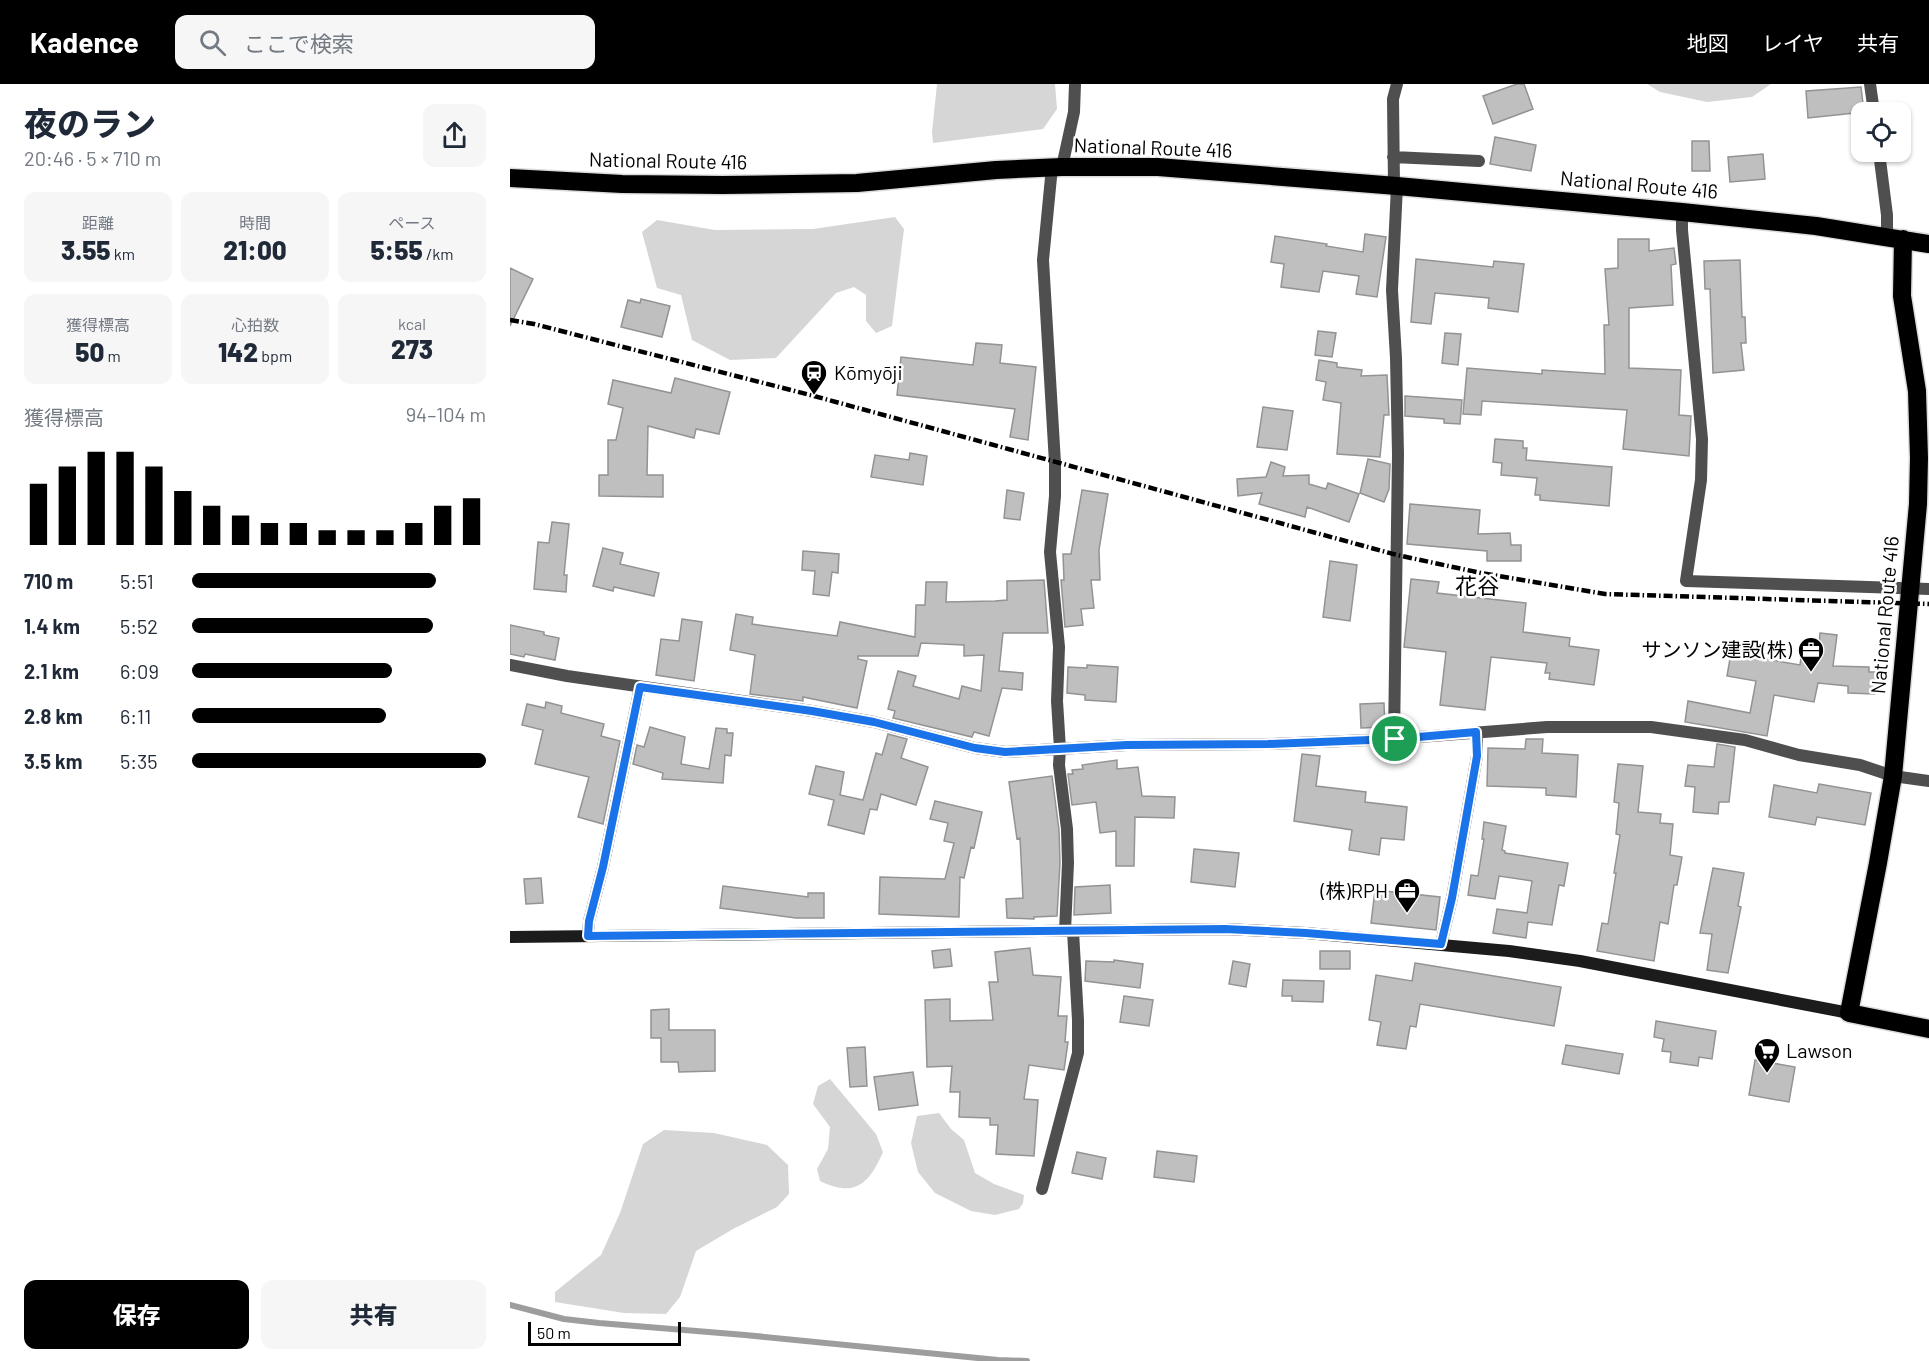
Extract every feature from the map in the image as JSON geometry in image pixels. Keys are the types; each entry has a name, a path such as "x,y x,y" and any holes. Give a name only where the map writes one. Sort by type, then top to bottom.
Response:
{"highway":[{"name":"National Route 416","path":"510,178 622,184 835,184 996,170 1057,167 1158,167 1395,185 1682,212 1816,226 1895,238 1917,391 1918,504 1893,776 1849,1012"},
{"path":"1895,238 1929,244"},
{"path":"1849,1012 1929,1029"}],"street":[{"path":"1042,1190 1078,1053 1078,1020 1069,931 1067,830 1059,765 1057,701 1059,647 1050,552 1055,496 1055,463 1043,260 1057,167 1074,112 1075,84"},
{"path":"1395,739 1398,454 1392,290 1395,185 1393,99 1397,84"},
{"path":"1870,84 1873,102"},
{"path":"1394,158 1479,161"},
{"path":"1880,162 1887,215 1895,238"},
{"path":"1682,212 1702,439 1702,463 1686,580 1929,589"},
{"path":"510,665 640,687 812,711 874,722 975,748 1005,752 1127,745 1268,744 1395,739 1547,728 1651,727 1744,740 1799,755 1860,765 1893,776 1929,781"},
{"path":"588,936 589,921 603,867 640,687"},
{"path":"1441,944 1452,898 1477,756 1476,732"},
{"path":"510,937 1225,929 1306,933 1441,944 1580,961 1849,1012"}],"shaded area":[{"path":"937,84 1055,84 1057,109 1043,129 933,143"},
{"path":"1647,84 1771,84 1752,97 1707,102 1660,92"},
{"path":"895,217 904,229 892,326 876,333 866,321 866,295 854,287 836,293 776,358 730,360 692,340 681,295 657,288 642,232 657,220 715,230 813,229"},
{"path":"830,1079 876,1134 883,1152 866,1180 852,1188 832,1186 820,1181 817,1169 828,1149 830,1127 813,1104 818,1086"},
{"path":"939,1113 951,1129 964,1140 975,1173 994,1184 1024,1195 1019,1209 995,1215 971,1211 935,1193 918,1172 911,1143 917,1116"},
{"path":"664,1130 714,1133 767,1145 788,1165 789,1194 777,1207 696,1251 680,1297 666,1314 624,1313 555,1302 555,1292 601,1255 620,1213 643,1144"}],"building":[{"path":"1517,84 1524,84 1533,109 1493,124 1483,96"},
{"path":"1861,87 1863,102 1851,102 1851,113 1808,118 1806,91"},
{"path":"1495,137 1536,145 1531,171 1490,164"},
{"path":"1692,141 1709,141 1710,171 1692,171"},
{"path":"1763,154 1765,179 1730,182 1728,157"},
{"path":"1365,234 1386,237 1377,297 1356,294 1359,276 1323,271 1319,292 1281,287 1284,264 1271,262 1275,236 1363,252"},
{"path":"1618,239 1649,239 1649,251 1674,248 1676,264 1671,265 1673,305 1629,308 1629,368 1681,370 1679,415 1691,416 1689,456 1623,449 1627,410 1482,401 1481,415 1463,414 1467,368 1542,374 1542,370 1605,374 1604,325 1609,325 1605,269 1618,268"},
{"path":"1416,259 1493,267 1494,261 1524,264 1518,312 1488,308 1489,298 1435,293 1431,324 1411,322"},
{"path":"1740,260 1742,317 1745,317 1746,343 1741,343 1744,370 1713,373 1710,289 1705,289 1704,261"},
{"path":"510,268 533,279 510,326"},
{"path":"641,299 670,306 662,337 621,327 628,300 640,303"},
{"path":"1318,331 1336,333 1332,357 1315,355"},
{"path":"1445,333 1461,334 1458,365 1442,363"},
{"path":"976,343 1002,345 1000,363 1036,367 1028,440 1010,437 1015,409 897,395 901,357 973,365"},
{"path":"1319,360 1337,363 1337,367 1362,370 1361,376 1387,375 1389,415 1384,415 1380,457 1337,454 1341,403 1323,400 1326,382 1316,380"},
{"path":"675,378 730,392 719,434 696,429 694,438 648,426 647,475 663,475 663,497 599,496 599,475 608,475 608,440 616,440 623,408 608,404 613,380 671,393"},
{"path":"1405,396 1462,400 1460,424 1444,423 1444,419 1405,416"},
{"path":"1263,407 1293,411 1287,450 1257,447"},
{"path":"1495,439 1523,441 1523,448 1527,448 1526,460 1612,467 1609,506 1540,500 1540,495 1535,495 1537,478 1501,475 1502,463 1493,462"},
{"path":"910,453 927,456 923,485 871,477 875,455 909,460"},
{"path":"1368,459 1390,464 1389,489 1384,502 1360,493"},
{"path":"1271,462 1285,467 1283,476 1309,475 1309,484 1326,489 1328,483 1359,494 1349,522 1307,507 1305,517 1259,504 1262,493 1238,496 1237,479 1266,477"},
{"path":"1007,490 1024,493 1020,520 1004,518"},
{"path":"1082,490 1108,494 1099,550 1100,580 1091,580 1094,608 1081,609 1083,625 1065,627 1061,580 1064,580 1063,554 1071,554"},
{"path":"1410,504 1480,510 1478,534 1510,533 1511,545 1521,545 1521,561 1487,561 1487,551 1407,544"},
{"path":"552,522 569,524 564,575 567,575 566,592 534,589 538,542 549,543"},
{"path":"603,548 623,553 620,564 659,573 654,596 614,587 613,591 593,586"},
{"path":"803,551 839,554 838,573 832,572 829,596 813,594 815,571 802,570"},
{"path":"1330,561 1357,565 1350,621 1323,617"},
{"path":"1411,579 1439,582 1437,593 1526,603 1523,632 1570,638 1569,646 1599,650 1594,685 1549,679 1550,673 1545,673 1547,663 1491,657 1485,710 1440,705 1446,652 1404,647"},
{"path":"1044,580 1048,633 1003,633 999,671 1023,673 1022,690 1002,688 989,736 974,732 972,737 893,718 895,711 888,709 898,671 916,676 913,686 959,699 962,686 981,691 984,655 964,656 964,645 921,643 918,656 858,656 858,659 867,661 857,708 803,697 803,701 750,694 755,655 730,650 736,614 753,617 752,624 837,636 840,622 915,637 916,605 925,605 926,582 947,582 946,602 1007,600 1007,581"},
{"path":"682,619 702,622 694,681 656,675 661,639 679,641"},
{"path":"510,625 544,632 544,635 559,638 555,660 525,654 524,657 510,654"},
{"path":"1820,633 1837,635 1833,666 1869,667 1869,672 1876,672 1875,694 1848,693 1848,686 1818,683 1814,702 1774,695 1767,736 1685,722 1688,701 1750,713 1756,681 1727,676 1731,653 1800,665 1801,658 1818,660"},
{"path":"1087,665 1118,667 1116,702 1085,700 1085,695 1067,693 1068,667 1087,668"},
{"path":"546,702 562,706 561,713 604,724 601,736 620,741 603,824 578,817 589,777 535,764 543,730 522,725 527,704 545,708"},
{"path":"1384,703 1385,727 1361,728 1360,704"},
{"path":"650,727 685,737 681,764 709,769 716,728 727,729 727,733 733,733 731,756 725,755 723,783 662,779 663,773 633,764 637,745 644,747"},
{"path":"888,734 907,739 901,758 928,767 916,805 881,794 877,810 870,809 864,834 828,825 834,800 809,794 816,766 844,772 840,795 863,800 876,753 882,755"},
{"path":"1526,739 1543,739 1542,753 1578,755 1576,797 1546,795 1546,788 1487,786 1488,748 1525,749"},
{"path":"1717,744 1735,747 1729,802 1719,802 1718,814 1693,812 1695,787 1685,786 1688,765 1714,767"},
{"path":"1302,754 1320,756 1316,786 1366,792 1365,802 1407,807 1404,840 1381,838 1379,855 1349,850 1352,830 1294,821"},
{"path":"1117,760 1117,769 1138,767 1142,796 1175,797 1174,818 1135,817 1134,866 1116,866 1116,831 1100,833 1096,802 1072,805 1068,774 1073,774 1072,770 1083,769 1082,765"},
{"path":"1618,764 1643,766 1638,812 1661,814 1660,823 1673,824 1670,855 1682,857 1677,885 1674,885 1668,924 1660,922 1654,961 1597,951 1602,923 1608,924 1616,873 1614,873 1620,835 1616,834 1619,803 1614,802"},
{"path":"1052,776 1059,830 1057,916 1034,917 1034,919 1007,918 1006,899 1023,898 1020,838 1017,839 1009,782"},
{"path":"1819,784 1871,793 1865,825 1817,817 1815,825 1769,817 1774,785 1817,793"},
{"path":"935,801 982,812 964,878 960,877 959,917 879,914 880,877 945,879 954,843 944,841 948,823 930,819"},
{"path":"1484,822 1506,826 1502,850 1505,853 1568,863 1564,886 1559,885 1552,925 1528,922 1526,938 1493,933 1497,909 1527,913 1532,881 1499,876 1495,899 1468,895 1471,875 1478,876 1484,839 1482,839"},
{"path":"1194,849 1239,853 1235,887 1191,882"},
{"path":"1713,868 1744,873 1738,906 1741,907 1728,973 1707,970 1712,934 1700,933"},
{"path":"541,878 543,903 526,904 524,879"},
{"path":"1110,885 1111,913 1074,915 1075,887"},
{"path":"723,886 808,897 808,893 824,893 824,918 796,918 720,908"},
{"path":"1375,890 1440,897 1436,930 1371,923"},
{"path":"1030,948 1033,975 1061,977 1058,1016 1067,1016 1065,1042 1068,1042 1064,1070 1029,1065 1024,1099 1038,1100 1034,1156 996,1154 998,1125 990,1125 990,1118 959,1117 960,1092 950,1092 952,1066 927,1067 925,1000 950,999 950,1021 993,1020 989,982 998,982 995,952"},
{"path":"950,949 952,966 934,968 932,951"},
{"path":"1320,951 1350,951 1350,969 1320,969"},
{"path":"1114,960 1143,964 1140,988 1085,981 1086,961 1114,962"},
{"path":"1233,961 1250,964 1246,987 1229,984"},
{"path":"1415,963 1561,987 1554,1026 1420,1004 1416,1027 1410,1026 1406,1049 1377,1045 1381,1022 1369,1020 1376,975 1412,981"},
{"path":"1283,980 1324,981 1323,1002 1292,1001 1292,996 1282,996"},
{"path":"1124,996 1153,1000 1149,1026 1120,1022"},
{"path":"669,1009 669,1030 715,1030 715,1071 679,1072 678,1062 661,1062 661,1038 651,1038 651,1010"},
{"path":"1656,1021 1716,1031 1712,1059 1699,1057 1698,1066 1670,1062 1671,1052 1662,1051 1664,1039 1654,1037"},
{"path":"1566,1045 1623,1054 1619,1074 1562,1064"},
{"path":"865,1047 867,1086 850,1087 847,1048"},
{"path":"1755,1060 1795,1067 1789,1102 1749,1095"},
{"path":"913,1072 918,1105 879,1110 874,1077"},
{"path":"1157,1151 1197,1156 1194,1182 1154,1177"},
{"path":"1077,1152 1106,1158 1102,1179 1072,1173"}],"waterway":[{"path":"510,1305 564,1319 599,1323 1027,1361"}],"railway":[{"path":"510,320 534,324 814,396 1397,555 1481,573 1605,594 1929,604"}],"place":[{"name":"Kōmyōji","path":"814,396"},
{"name":"サンソン建設(株)","path":"1811,673"},
{"name":"(株)RPH","path":"1407,914"},
{"name":"Lawson","path":"1767,1074"}],"district":[{"name":"花谷","path":"1477,586"}],"route":[{"path":"640,687 874,722 975,748 1005,752 1127,745 1268,744 1395,739 1476,732 1477,756 1452,898 1441,944 1225,929 588,936 589,921 603,867 640,687"}]}
